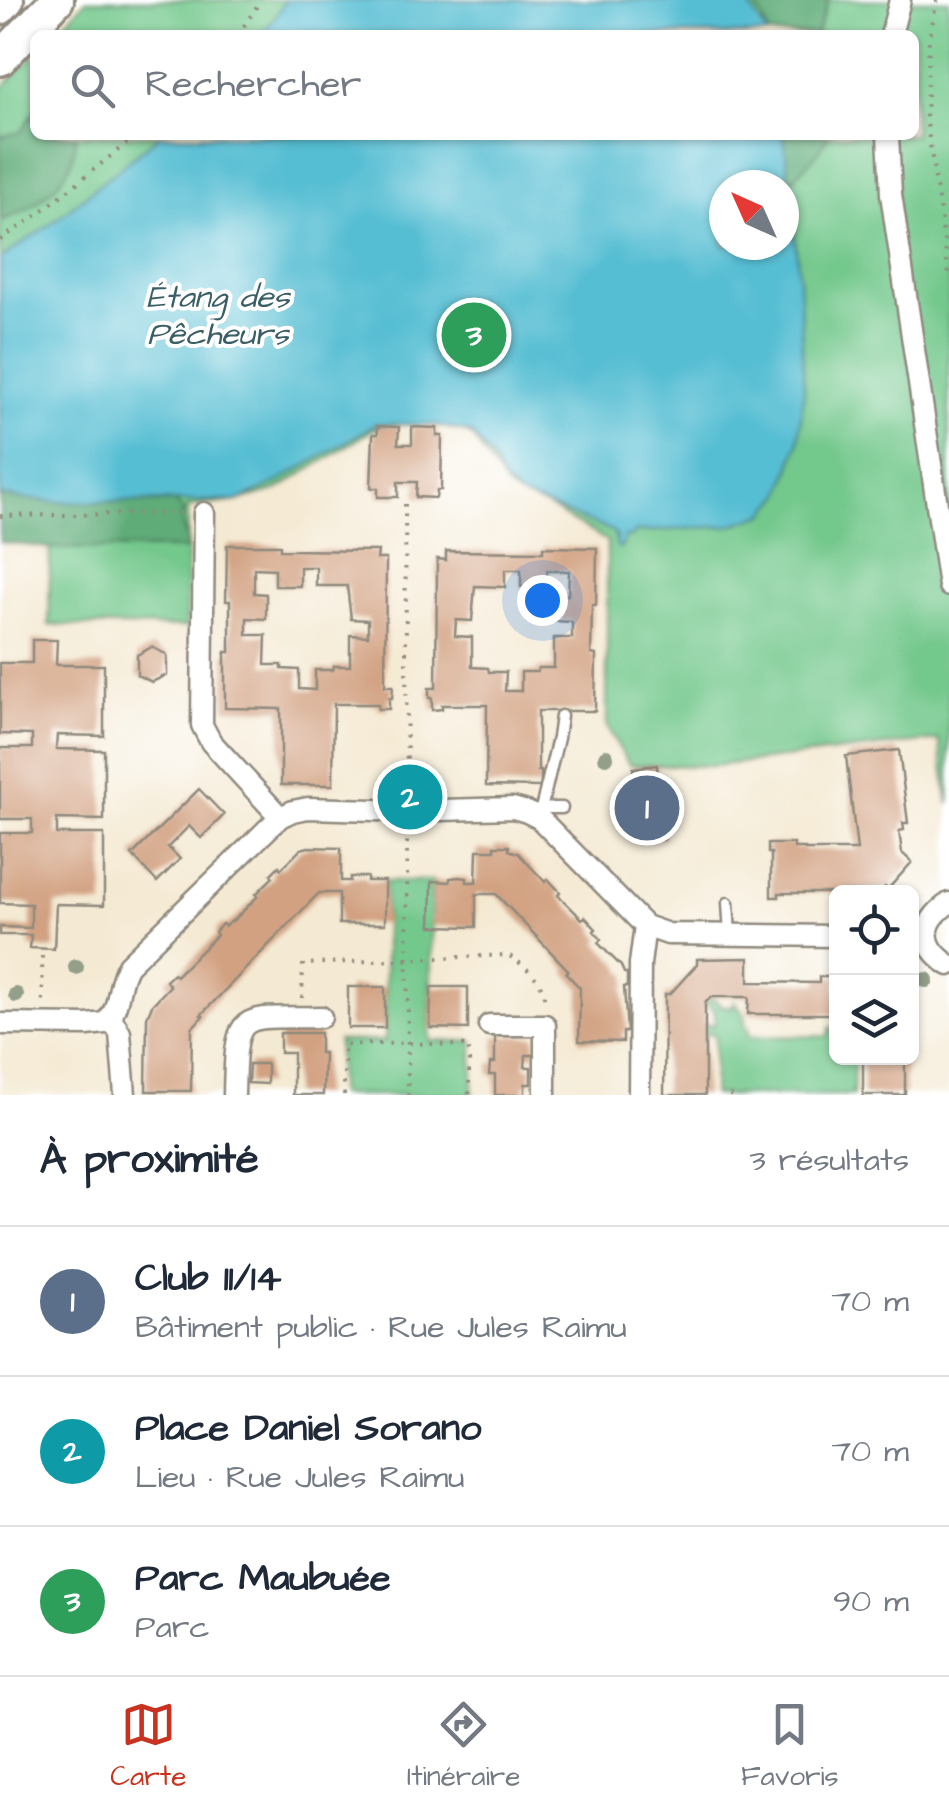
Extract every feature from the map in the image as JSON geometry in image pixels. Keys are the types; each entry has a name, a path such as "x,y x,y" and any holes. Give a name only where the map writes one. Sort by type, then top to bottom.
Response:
{"highway":[{"path":"0,8 8,0"},
{"path":"0,58 57,0"}],"street":[{"path":"893,30 900,0"},
{"path":"888,140 891,194 949,586"},
{"path":"204,513 202,725 211,742 280,816"},
{"path":"0,1024 98,1025 111,1018 128,965 280,816 308,808 513,808 540,814 644,926 668,934 829,936"},
{"path":"949,903 920,936 949,965"},
{"path":"638,1095 644,926"},
{"path":"111,1018 120,1033 126,1095"},
{"path":"234,1095 235,1043 244,1024 254,1018 311,1018"},
{"path":"489,1025 544,1024 545,1095"}],"lane":[{"path":"560,716 540,814 562,808"},
{"path":"728,902 730,934"}],"path":[{"path":"241,30 260,0"},
{"path":"937,0 928,55 926,117 949,275"},
{"path":"0,240 38,215 131,140"},
{"path":"405,504 407,804"},
{"path":"0,516 204,513"},
{"path":"406,821 408,1095"},
{"path":"311,1018 303,964 508,955 522,964 544,991 544,1024"},
{"path":"344,1095 344,1046 409,1043 470,1046 469,1095"}],"green space":[{"path":"86,0 949,0 949,805 939,740 713,766 629,765 607,727 607,541 507,488 472,436 465,432 436,425 382,424 275,491 238,501 188,507 187,627 49,625 50,548 0,542 0,90 30,59 30,140 919,140 919,30 59,30"},
{"path":"753,0 829,0 818,30 766,30"},
{"path":"30,118 30,140 75,140 72,160 56,185 40,200 0,220 0,137 21,132"},
{"path":"769,140 826,140 799,172 774,170"},
{"path":"0,496 57,502 175,502 183,510 187,549 50,548 0,542"},
{"path":"385,881 432,881 430,1041 473,1041 473,1095 338,1095 338,1041 385,1041"},
{"path":"711,997 722,1006 734,1007 734,1002 745,1015 749,1037 828,1036 829,1032 829,1065 854,1065 853,1095 713,1095 715,1034 704,1033 704,1025 715,1024 715,1011 706,1003"}],"water":[{"path":"286,0 746,0 765,30 264,30"},
{"name":"Étang des Pêcheurs","path":"154,140 785,140 788,170 709,170 709,260 797,260 804,390 798,444 782,494 765,514 729,526 636,532 625,537 622,547 617,547 610,530 518,495 502,479 493,460 471,433 436,425 376,424 273,485 238,501 57,502 0,496 0,259 52,223"}],"building":[{"path":"377,426 399,427 398,444 412,444 412,427 437,428 437,436 442,436 441,490 437,490 436,498 416,497 417,482 398,482 398,497 378,497 378,488 371,488 373,434 378,434"},
{"path":"227,545 378,551 377,559 386,559 385,686 393,686 392,698 389,709 378,709 378,704 334,704 333,785 281,785 281,709 225,708 225,652 230,652 230,601 226,601","holes":["300,567 316,567 316,586 347,586 351,619 368,620 368,636 350,635 350,666 315,670 315,690 299,689 299,670 265,665 266,635 247,635 247,618 266,619 266,594 254,593 254,568 275,569 275,586 300,586"]},
{"path":"543,547 597,548 591,654 596,655 595,711 538,711 541,787 486,786 487,705 442,705 442,709 432,710 429,698 429,688 436,688 437,559 446,560 446,551 543,552","holes":["505,570 521,570 521,587 547,587 547,571 569,571 568,595 555,595 555,621 572,622 572,638 554,638 554,668 521,672 521,691 505,691 506,672 472,667 472,637 455,636 456,620 472,621 475,586 505,587"]},
{"path":"32,640 57,640 56,665 104,665 104,736 57,735 56,749 104,750 104,820 57,819 57,834 104,834 104,905 56,904 54,949 30,948 31,935 0,935 0,927 31,928 31,904 0,903 0,833 32,833 32,819 0,819 0,748 32,748 32,735 0,734 0,663 32,663"},
{"path":"152,647 167,655 167,675 152,682 137,675 137,655"},
{"path":"899,750 908,823 903,823 904,830 899,831 902,853 912,862 892,885 829,885 829,893 779,893 779,897 771,897 768,844 794,844 794,848 805,850 857,850 846,756"},
{"path":"657,765 659,794 663,793 664,839 639,841 638,822 631,822 631,794 636,794 633,768"},
{"path":"199,789 224,815 201,838 189,826 168,847 180,859 157,882 132,855"},
{"path":"495,846 509,846 545,882 548,879 560,892 558,895 596,929 601,939 598,943 627,973 627,1032 623,1032 623,1042 579,1041 580,988 566,973 568,970 496,894 476,894 476,927 431,926 432,881 450,882 450,878 459,877 476,882 477,850 495,850"},
{"path":"308,847 341,848 341,881 367,877 367,881 385,881 385,924 339,924 339,893 319,893 192,1028 191,1091 146,1091 147,1017 152,1005 170,986 166,981 217,935 215,932 222,924 225,926 236,918 258,896 279,866 281,869"},
{"path":"749,958 749,982 819,983 819,977 829,977 829,1014 748,1014 749,997 711,997 705,1003 705,1095 664,1095 665,994 670,994 697,964 697,959"},
{"path":"348,987 385,987 385,1028 348,1028"},
{"path":"431,987 468,987 468,1029 430,1028"},
{"path":"280,1033 320,1033 320,1053 324,1053 323,1095 293,1095 293,1053 280,1053"},
{"path":"495,1036 535,1036 535,1055 526,1055 525,1067 531,1067 531,1084 525,1084 525,1095 495,1095 495,1075 489,1075 490,1063 495,1063"},
{"path":"249,1064 267,1064 267,1084 248,1083"},
{"path":"863,1065 905,1065 905,1095 863,1095"}],"place":[{"name":"Parc Maubuée","path":"474,335"},
{"name":"Place Daniel Sorano","path":"410,797"},
{"name":"Club 11/14","path":"647,808"}]}
